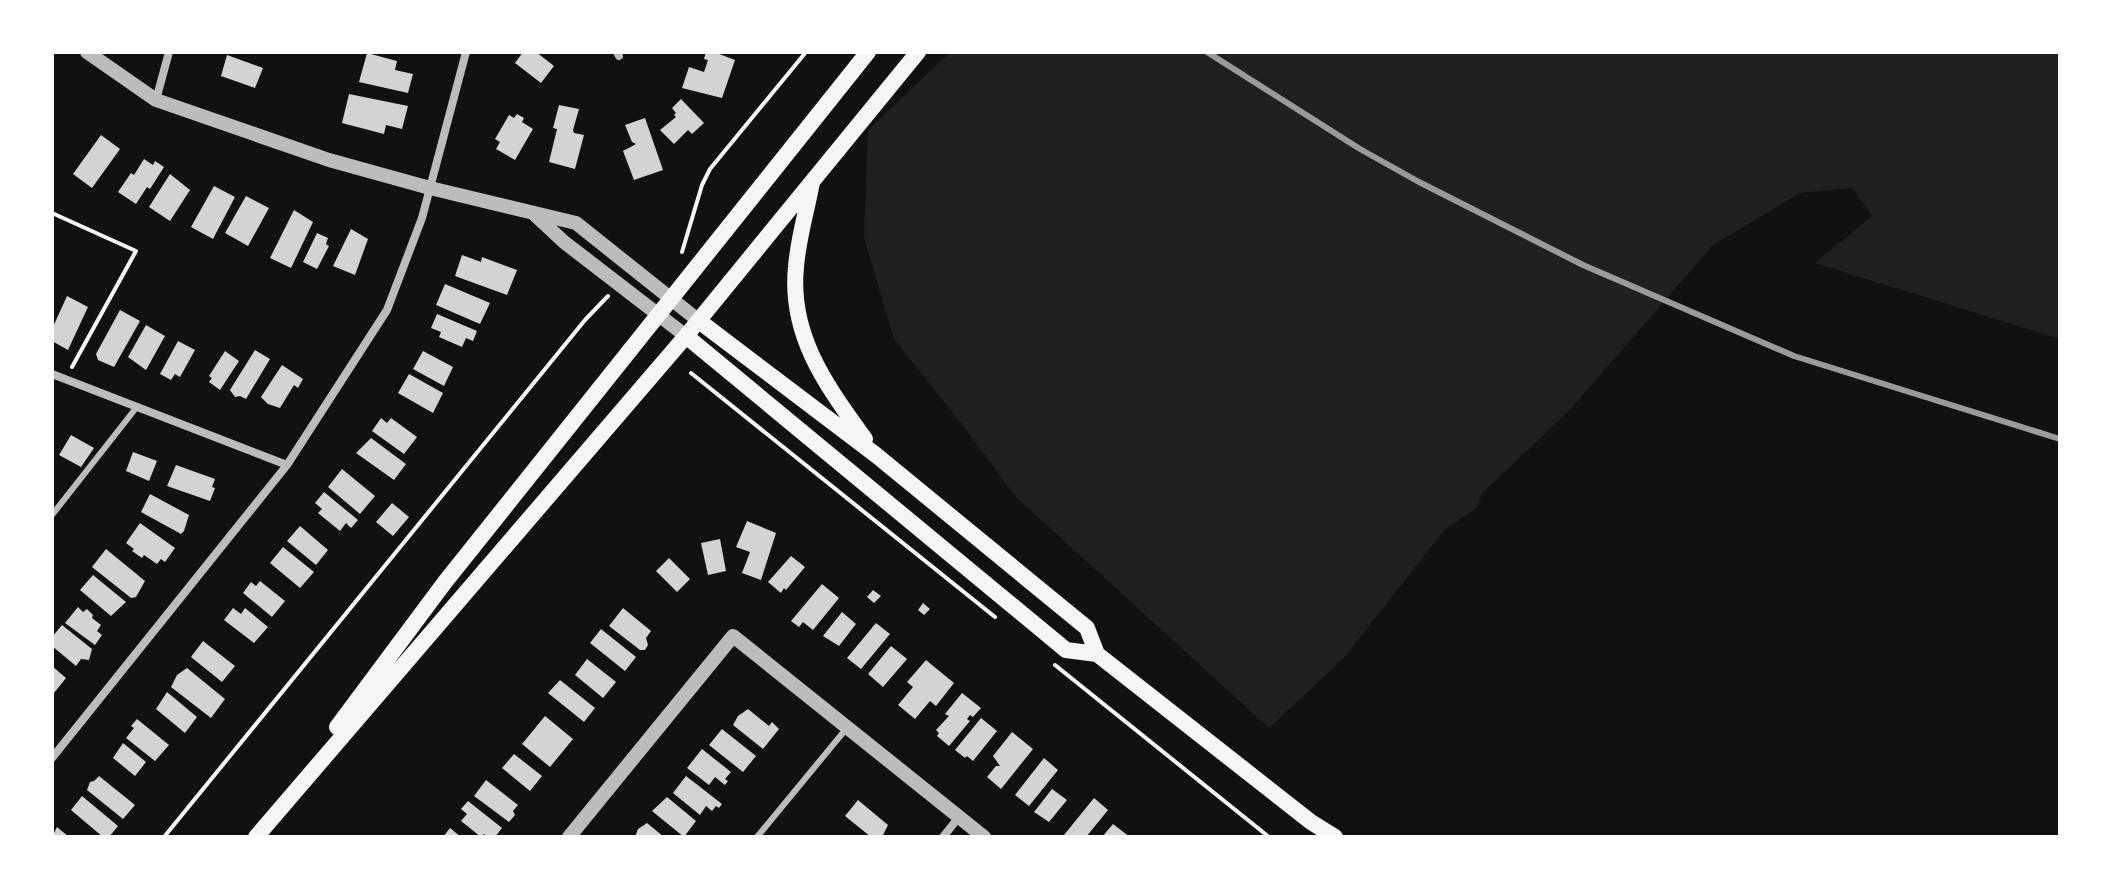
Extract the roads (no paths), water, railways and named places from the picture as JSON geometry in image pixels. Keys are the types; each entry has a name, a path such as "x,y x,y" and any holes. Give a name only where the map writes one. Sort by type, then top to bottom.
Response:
{"main road":[{"path":"255,837 445,582 868,52"},
{"path":"255,837 699,321 918,52"},
{"path":"812,181 795,268 798,320 809,354 823,381 876,455"},
{"path":"699,321 876,455 1087,628 1097,654"},
{"path":"686,336 1066,650 1097,654 1311,822 1335,837"}],"street":[{"path":"87,52 156,100 329,160 576,223 699,321"},
{"path":"156,100 169,52"},
{"path":"52,758 287,465 387,310 422,218 466,52"},
{"path":"535,214 564,242 686,336"},
{"path":"52,374 287,465"},
{"path":"569,837 733,636 984,837"},
{"path":"943,837 959,817"}],"lane":[{"path":"52,515 136,408"},
{"path":"757,837 848,726"}],"railway":[{"path":"1207,52 1360,149 1583,265 1794,356 2060,439"}]}
